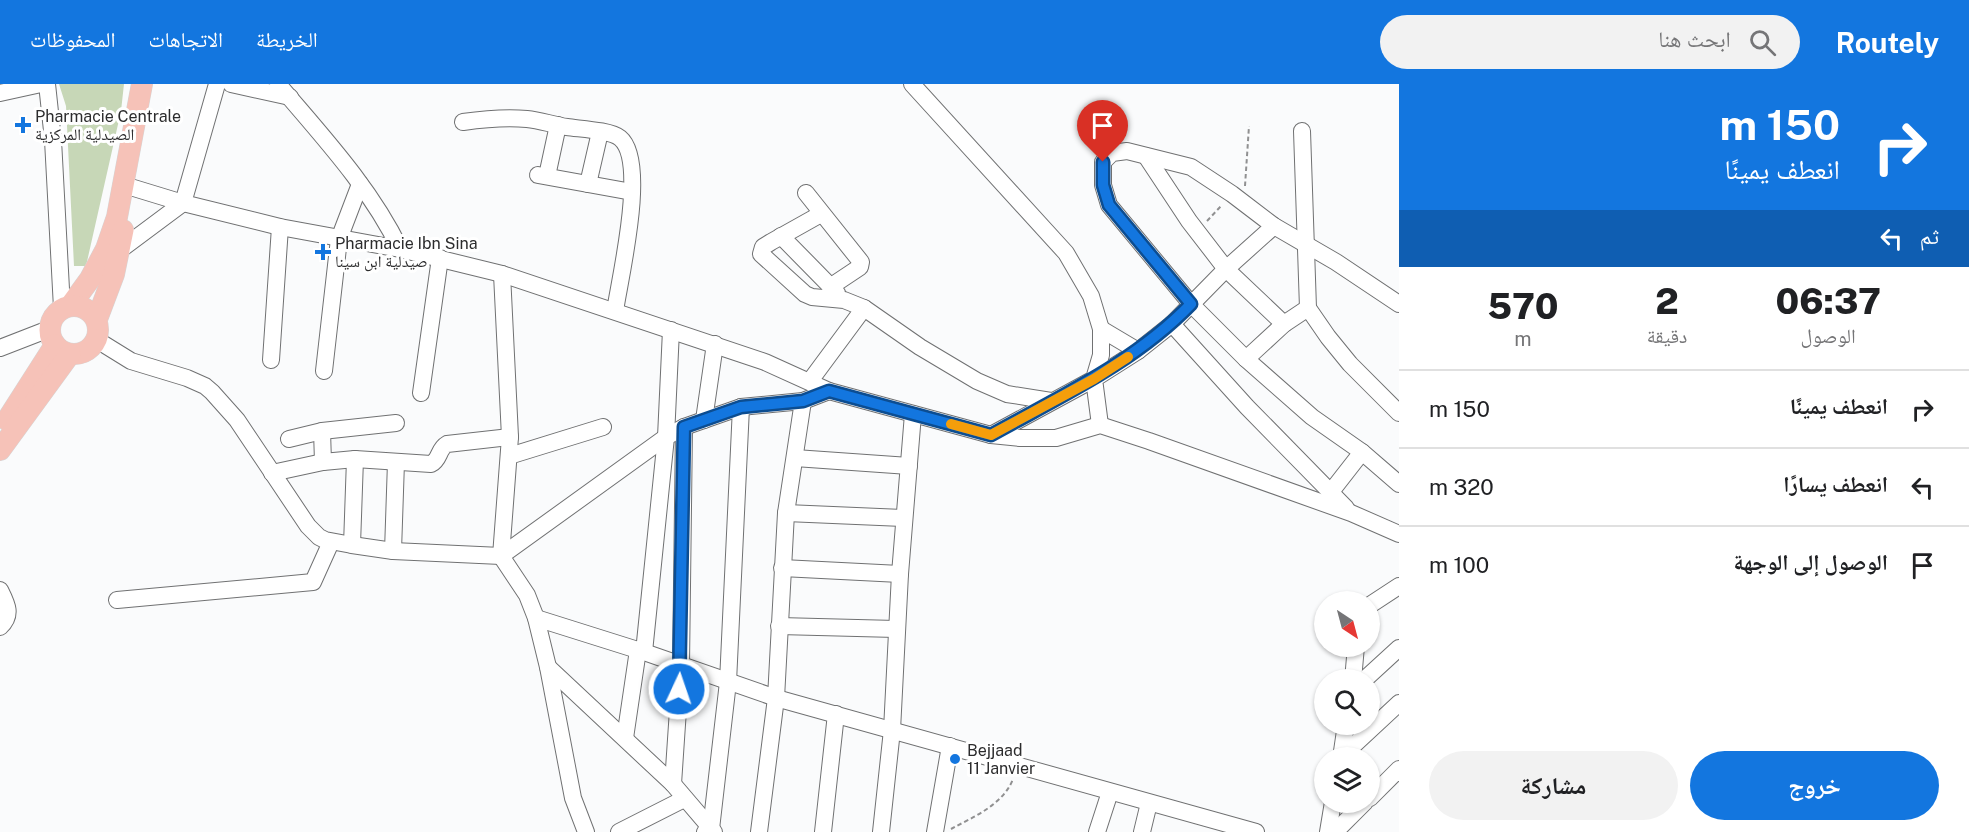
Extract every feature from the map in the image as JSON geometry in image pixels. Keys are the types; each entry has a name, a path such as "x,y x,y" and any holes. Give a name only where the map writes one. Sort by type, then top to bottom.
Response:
{"main road":[{"path":"0,450 58,343 53,317 66,307 90,279 106,249 117,217 142,84"},
{"path":"97,319 114,274 120,250 125,217 124,184"},
{"path":"58,343 80,354 90,349 97,340 99,330 97,319 90,311 81,306 66,307"},
{"path":"0,430 58,343"}],"street":[{"path":"0,93 41,84"},
{"path":"47,84 66,307"},
{"path":"120,250 183,203 217,84"},
{"path":"231,84 290,98"},
{"path":"278,84 360,184 389,225 400,249"},
{"path":"912,84 1066,253 1090,296 1101,329 1101,355 1094,379 1100,425"},
{"path":"463,122 504,118 528,119 612,133 625,143 632,168 632,192 615,311"},
{"path":"558,125 542,176 632,192"},
{"path":"588,184 600,132"},
{"path":"1302,132 1308,308 1350,364 1399,413"},
{"path":"1399,304 1336,262 1274,226 1191,167 1118,151 1106,156 1103,162 1105,196 1109,205 1191,304 1246,358 1312,417 1362,452 1399,484"},
{"path":"1146,156 1163,184 1226,269 1284,324"},
{"path":"124,184 183,203 280,227 400,249 502,274 715,344 765,362 829,391 991,435 1056,438 1100,425 1396,527"},
{"path":"324,371 339,239 360,184"},
{"path":"806,193 861,265 830,287"},
{"path":"821,214 760,250 763,257 805,294 812,297 844,300 864,308 920,347 977,381 1007,394 1051,401"},
{"path":"991,435 1094,379 1138,351 1172,324 1226,269 1274,226"},
{"path":"271,360 280,227"},
{"path":"781,236 844,300"},
{"path":"422,393 440,258"},
{"path":"502,274 510,437 501,556 527,596 536,618 548,667 573,798 586,832"},
{"path":"810,381 864,308"},
{"path":"1246,358 1284,324 1308,308"},
{"path":"1172,324 1240,400 1351,513"},
{"path":"1101,329 1138,351"},
{"path":"625,738 641,651 666,437 671,330"},
{"path":"97,340 142,366 187,378 205,386 222,401 308,526 319,537 331,542 393,551 501,556 666,437 684,427 741,407 803,401 829,391"},
{"path":"0,348 58,343"},
{"path":"704,420 715,344"},
{"path":"759,832 776,698 786,513 803,401"},
{"path":"710,831 728,682 741,407"},
{"path":"880,832 892,730 903,518 913,414"},
{"path":"289,439 322,431 396,423"},
{"path":"673,784 681,665 684,427"},
{"path":"509,456 603,428"},
{"path":"322,431 323,462"},
{"path":"272,473 323,462 355,459 434,463 441,449 447,444 510,437"},
{"path":"1330,493 1362,452"},
{"path":"352,545 355,459"},
{"path":"795,459 909,466"},
{"path":"393,551 396,462"},
{"path":"786,513 903,518"},
{"path":"117,600 313,582 331,542"},
{"path":"782,568 900,573"},
{"path":"1380,598 1399,586"},
{"path":"0,590 9,611 8,617 0,627"},
{"path":"536,618 641,651 776,698 1256,832"},
{"path":"779,626 896,628"},
{"path":"1376,669 1399,648"},
{"path":"548,667 673,784 710,831"},
{"path":"1352,747 1399,703"},
{"path":"824,832 836,714"},
{"path":"935,832 951,746"},
{"path":"1380,788 1399,769"},
{"path":"1097,832 1110,792"},
{"path":"619,832 684,799"},
{"path":"1142,832 1149,803"},
{"path":"1328,832 1331,813"},
{"path":"1335,832 1354,813"}],"path":[{"path":"1197,231 1238,199 1249,126"},
{"path":"945,832 991,806 1002,797 1010,786 1018,766"}],"green space":[{"path":"59,84 124,84 121,111 86,266 74,266 66,106"}],"slow traffic":[{"path":"951,424 991,435 1094,379 1128,357"}],"place":[{"name":"Pharmacie Centrale الصيدلية المركزية","path":"23,125"},
{"name":"Pharmacie Ibn Sina صيدلية ابن سينا","path":"323,252"},
{"name":"Bejjaad 11 Janvier","path":"955,759"}],"route":[{"path":"679,689 684,427 741,407 803,401 829,391 991,435 1094,379 1138,351 1172,324 1191,304 1109,205 1103,185 1103,162"}]}
